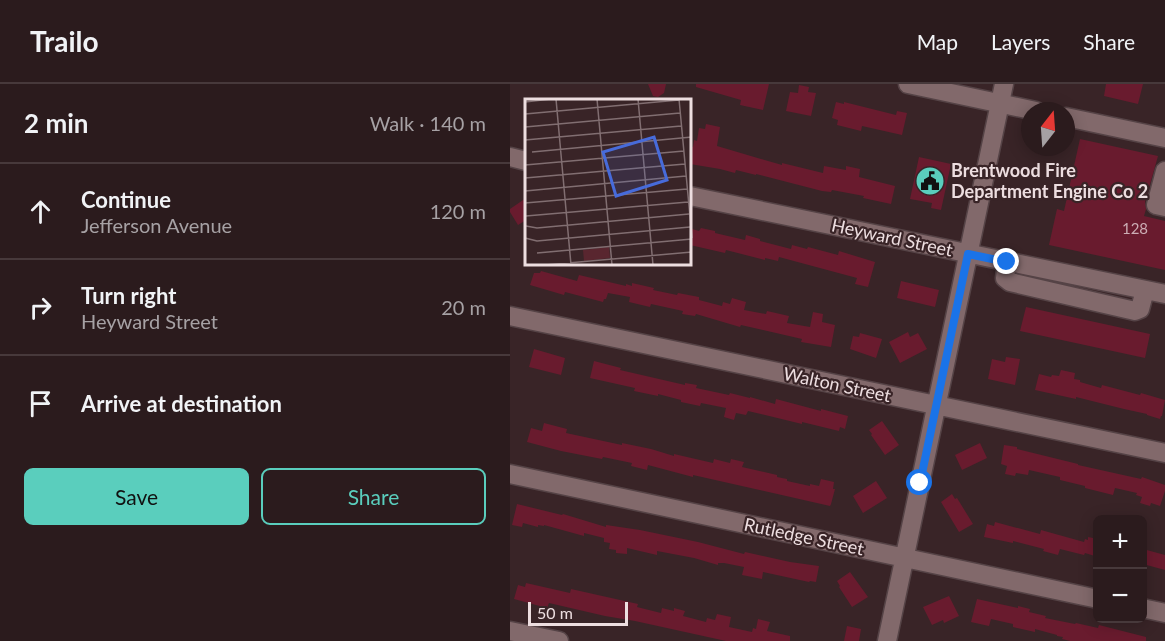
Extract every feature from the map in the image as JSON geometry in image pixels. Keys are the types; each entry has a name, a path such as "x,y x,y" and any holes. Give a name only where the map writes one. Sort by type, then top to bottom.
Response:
{"street":[{"path":"908,84 1021,108"},
{"path":"887,641 1004,84"},
{"path":"1075,119 1165,138"},
{"path":"510,158 525,161"},
{"path":"1165,170 1156,205 1165,207"},
{"name":"Heyward Street","path":"692,196 1165,294"},
{"name":"Walton Street","path":"510,316 1165,453"},
{"name":"Rutledge Street","path":"510,474 1093,598"},
{"path":"1147,609 1165,613"},
{"path":"510,631 559,641"}],"building":[{"path":"648,84 666,84 664,93 658,97 653,96"},
{"path":"696,84 769,84 763,110 740,105 741,100 696,87"},
{"path":"1106,84 1143,84 1138,104 1104,96"},
{"path":"799,85 809,87 808,92 816,93 811,116 786,111 790,92 798,93"},
{"path":"836,102 896,115 897,111 907,113 902,135 862,126 861,131 837,125 838,120 832,118"},
{"path":"706,124 720,127 717,146 782,165 782,163 823,173 824,166 846,170 846,166 860,169 859,177 895,186 891,204 863,198 864,196 832,190 831,192 822,191 736,170 735,173 692,164 694,140 697,141 699,128 705,129"},
{"path":"1080,139 1158,156 1145,202 1144,216 1165,221 1165,270 1049,245 1057,209 1064,211"},
{"name":"Brentwood Fire Department Engine Co 2","path":"919,157 951,164 941,210 931,208 932,203 910,199"},
{"path":"525,199 525,221 518,225 510,209"},
{"path":"701,228 745,240 746,235 791,249 792,245 807,249 808,247 838,255 839,251 875,262 868,287 855,284 857,278 779,257 778,261 765,258 765,260 726,250 725,253 692,245 692,229 699,231"},
{"path":"541,271 577,281 579,275 626,286 626,284 632,286 632,283 654,288 653,290 699,297 699,300 722,306 723,302 730,304 732,298 746,302 744,310 766,314 767,311 789,316 787,323 810,327 813,312 823,314 822,322 835,325 831,347 801,342 802,339 741,325 740,327 696,314 695,316 682,314 683,311 629,302 630,297 608,293 603,302 565,292 564,295 530,285 534,273"},
{"path":"901,281 939,290 935,307 897,298"},
{"path":"1026,307 1150,334 1145,358 1020,331"},
{"path":"908,332 910,337 918,333 927,349 900,363 889,342"},
{"path":"860,333 882,339 876,358 850,349 853,336 859,337"},
{"path":"534,349 565,358 561,375 529,367"},
{"path":"1006,357 1020,359 1015,385 988,379 992,359 1005,362"},
{"path":"594,361 621,368 620,370 685,385 685,383 697,385 696,388 750,397 775,404 776,399 848,416 845,429 840,427 839,431 748,411 746,415 736,413 734,420 724,417 726,408 681,402 681,400 634,391 635,388 590,378"},
{"path":"1061,370 1075,373 1074,379 1080,382 1101,388 1102,385 1140,395 1141,393 1165,400 1162,416 1160,419 1076,397 1076,399 1035,390 1039,374 1059,376"},
{"path":"882,421 899,445 885,455 869,430"},
{"path":"544,423 567,429 566,433 651,449 674,456 674,454 713,463 714,459 730,463 731,459 744,462 742,467 810,486 810,484 819,486 821,479 834,482 833,489 835,489 830,506 693,475 693,477 648,465 647,470 631,466 632,463 561,451 527,442 531,428 542,431"},
{"path":"980,443 987,458 962,470 955,455"},
{"path":"1004,445 1078,465 1141,479 1142,477 1165,485 1160,506 1140,503 1142,497 1136,495 1137,493 1115,488 1113,495 1060,480 1060,477 1029,470 1028,475 1005,474 1007,466 1001,464"},
{"path":"876,481 887,498 863,513 853,496"},
{"path":"952,494 955,499 957,498 973,524 959,532 941,502"},
{"path":"517,504 563,514 606,527 606,525 640,530 744,554 745,552 819,566 816,582 763,572 762,579 742,575 744,567 724,563 718,563 718,565 657,551 657,555 627,548 627,554 616,553 616,550 609,549 610,543 604,542 604,538 584,533 584,536 544,525 538,525 538,527 523,523 522,527 512,525"},
{"path":"995,522 1040,534 1041,530 1084,542 1085,539 1088,540 1088,537 1093,538 1093,555 1060,549 1058,555 1013,541 1013,543 984,537 987,524 994,526"},
{"path":"1147,550 1165,555 1165,570 1147,565"},
{"path":"850,572 868,597 852,607 837,581"},
{"path":"526,583 570,593 571,589 638,604 637,607 661,613 662,608 674,611 674,608 685,611 683,616 706,622 707,618 715,620 717,614 731,617 729,627 752,632 753,628 756,629 758,619 770,622 767,631 790,636 790,641 726,641 549,603 547,608 514,599 518,585 525,587"},
{"path":"949,596 959,616 944,623 943,620 932,625 923,607"},
{"path":"977,599 1030,609 1029,612 1046,616 1045,618 1098,628 1099,625 1146,637 1146,641 1070,641 1057,635 1035,629 1035,632 1013,627 1013,624 991,619 989,626 971,622"},
{"path":"847,626 861,629 859,641 844,641"}],"place":[{"name":"Brentwood Fire Department Engine Co 2","path":"930,181"}],"route":[{"path":"920,483 968,254 1007,262"}]}
